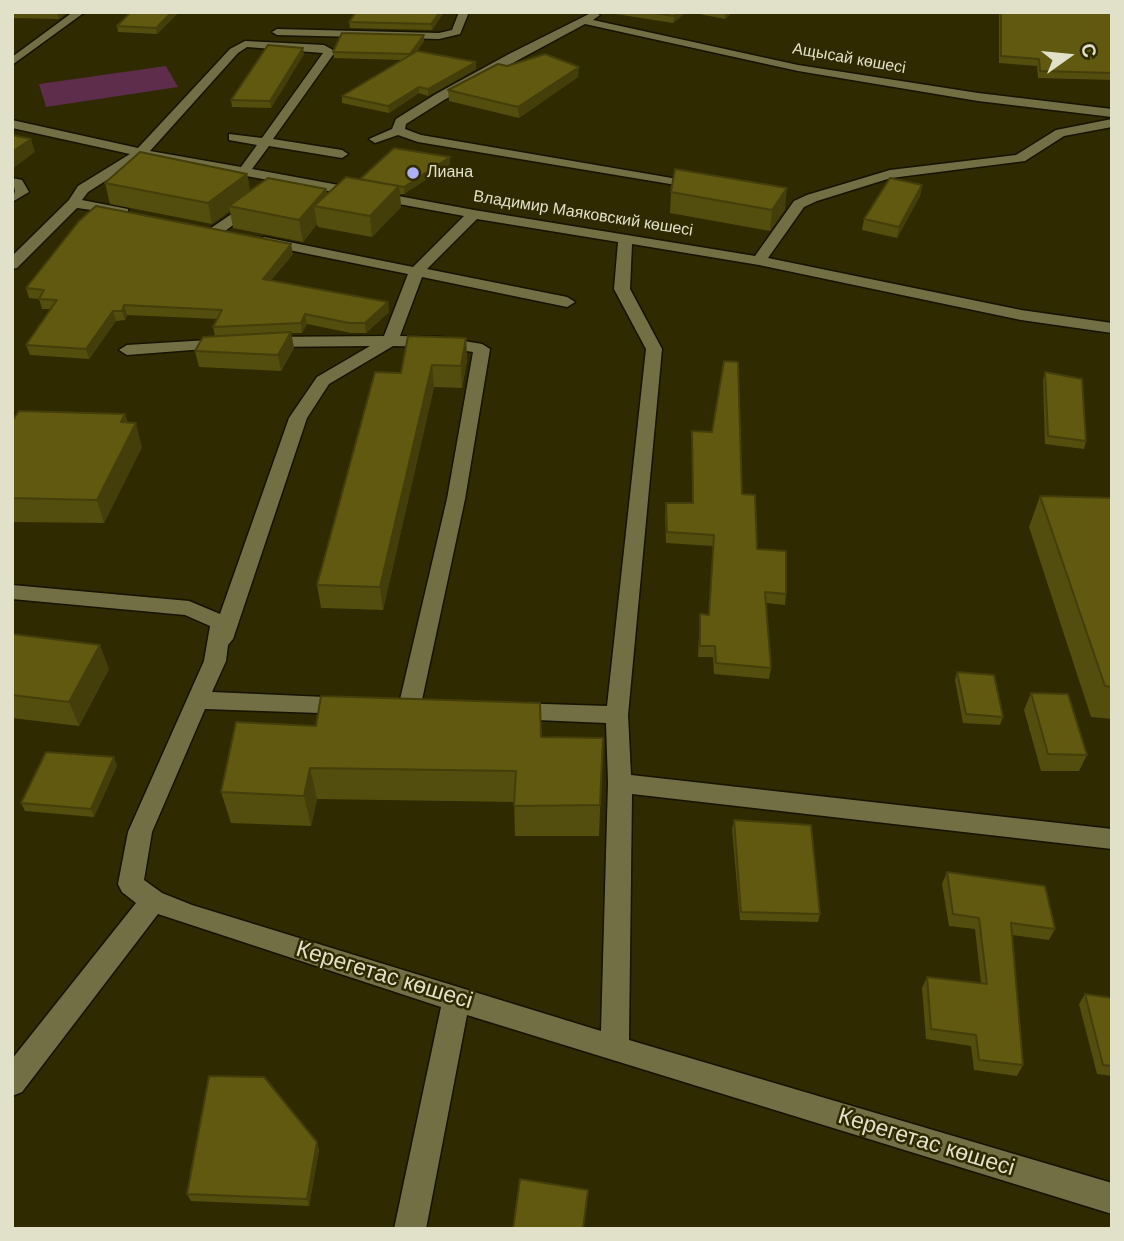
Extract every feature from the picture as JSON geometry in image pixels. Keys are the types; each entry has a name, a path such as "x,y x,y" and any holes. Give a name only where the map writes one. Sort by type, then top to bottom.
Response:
{"street":[{"path":"12,62 80,12"},
{"path":"272,31 439,36 456,32 464,12"},
{"path":"398,131 400,122 440,97 600,12"},
{"name":"Ащысай көшесі","path":"584,21 798,68 978,97 1112,113"},
{"path":"12,265 74,203 83,189 141,153 233,51 245,44 324,48 329,52 244,172"},
{"path":"760,261 793,203 890,174 1020,158 1040,143 1060,133 1112,123"},
{"name":"Владимир Маяковский көшесі","path":"12,124 141,153 474,214 760,261 1021,315 1112,328"},
{"path":"375,139 398,131 418,138 718,190"},
{"path":"233,137 264,144 342,154"},
{"path":"285,179 209,230 568,302"},
{"path":"12,182 18,183 22,192 12,198"},
{"path":"74,203 138,216"},
{"path":"215,661 298,418 323,382 390,341 416,272 474,214"},
{"path":"615,1049 620,783 617,715 654,349 622,289 625,240"},
{"path":"127,350 283,340 440,342 482,349 456,499 409,708"},
{"name":"Керегетас көшесі","path":"12,592 189,608 221,623 215,661 140,832 131,884 153,901 188,915 615,1049 1112,1199"},
{"path":"198,700 451,709"},
{"path":"492,711 617,715"},
{"path":"620,783 1112,839"},
{"path":"12,1082 153,901"},
{"path":"410,1229 456,999"}],"shaded area":[{"path":"166,66 178,87 46,107 39,84"}],"building":[{"path":"131,12 172,12 156,28 117,26"},
{"path":"356,12 440,12 431,24 349,22"},
{"path":"648,12 678,12 674,16"},
{"path":"1001,12 1112,12 1112,73 1040,71 1039,59 1001,56"},
{"path":"342,33 424,35 410,54 333,52"},
{"path":"268,45 303,48 270,101 231,100"},
{"path":"417,51 476,62 428,89 419,87 388,106 342,96"},
{"path":"545,54 579,67 518,107 448,90 498,64 507,66"},
{"path":"12,135 31,139 12,152"},
{"path":"394,148 450,157 404,187 360,179"},
{"path":"140,152 247,174 208,203 105,183"},
{"path":"675,169 787,188 772,210 671,192"},
{"path":"346,177 399,186 370,216 314,206"},
{"path":"268,178 326,189 299,220 229,206"},
{"path":"890,178 922,185 899,227 864,219"},
{"path":"96,206 291,244 263,279 388,302 365,323 349,323 305,314 301,323 213,327 222,310 124,305 122,311 113,311 86,349 26,345 57,300 39,299 44,290 26,288 79,221"},
{"path":"291,332 278,355 195,351 203,337"},
{"path":"408,336 466,338 461,366 432,365 380,587 317,585 375,372 401,373"},
{"path":"724,361 738,362 742,494 755,495 757,549 786,551 786,594 765,592 771,668 716,663 715,646 700,646 700,614 709,615 714,535 667,532 666,503 693,503 692,431 712,432"},
{"path":"1045,372 1082,379 1086,441 1048,436"},
{"path":"19,411 125,414 121,422 136,423 97,500 12,498 12,421"},
{"path":"1040,496 1112,498 1112,687 1105,686"},
{"path":"12,634 100,645 69,702 12,695"},
{"path":"957,672 994,675 1003,717 966,714"},
{"path":"1031,693 1068,694 1087,755 1048,754"},
{"path":"321,696 540,703 541,737 603,738 600,805 514,806 516,771 310,768 304,796 221,792 236,722 316,726"},
{"path":"46,752 114,757 91,809 21,803"},
{"path":"734,820 811,825 820,914 741,912"},
{"path":"947,872 1045,886 1055,929 1011,923 1023,1065 979,1060 976,1035 931,1029 927,977 987,984 979,918 953,914"},
{"path":"1085,994 1112,998 1112,1066 1103,1065"},
{"path":"209,1076 264,1077 317,1142 307,1199 187,1194"},
{"path":"520,1179 588,1190 583,1229 513,1229"}],"place":[{"name":"Лиана","path":"413,173"}]}
